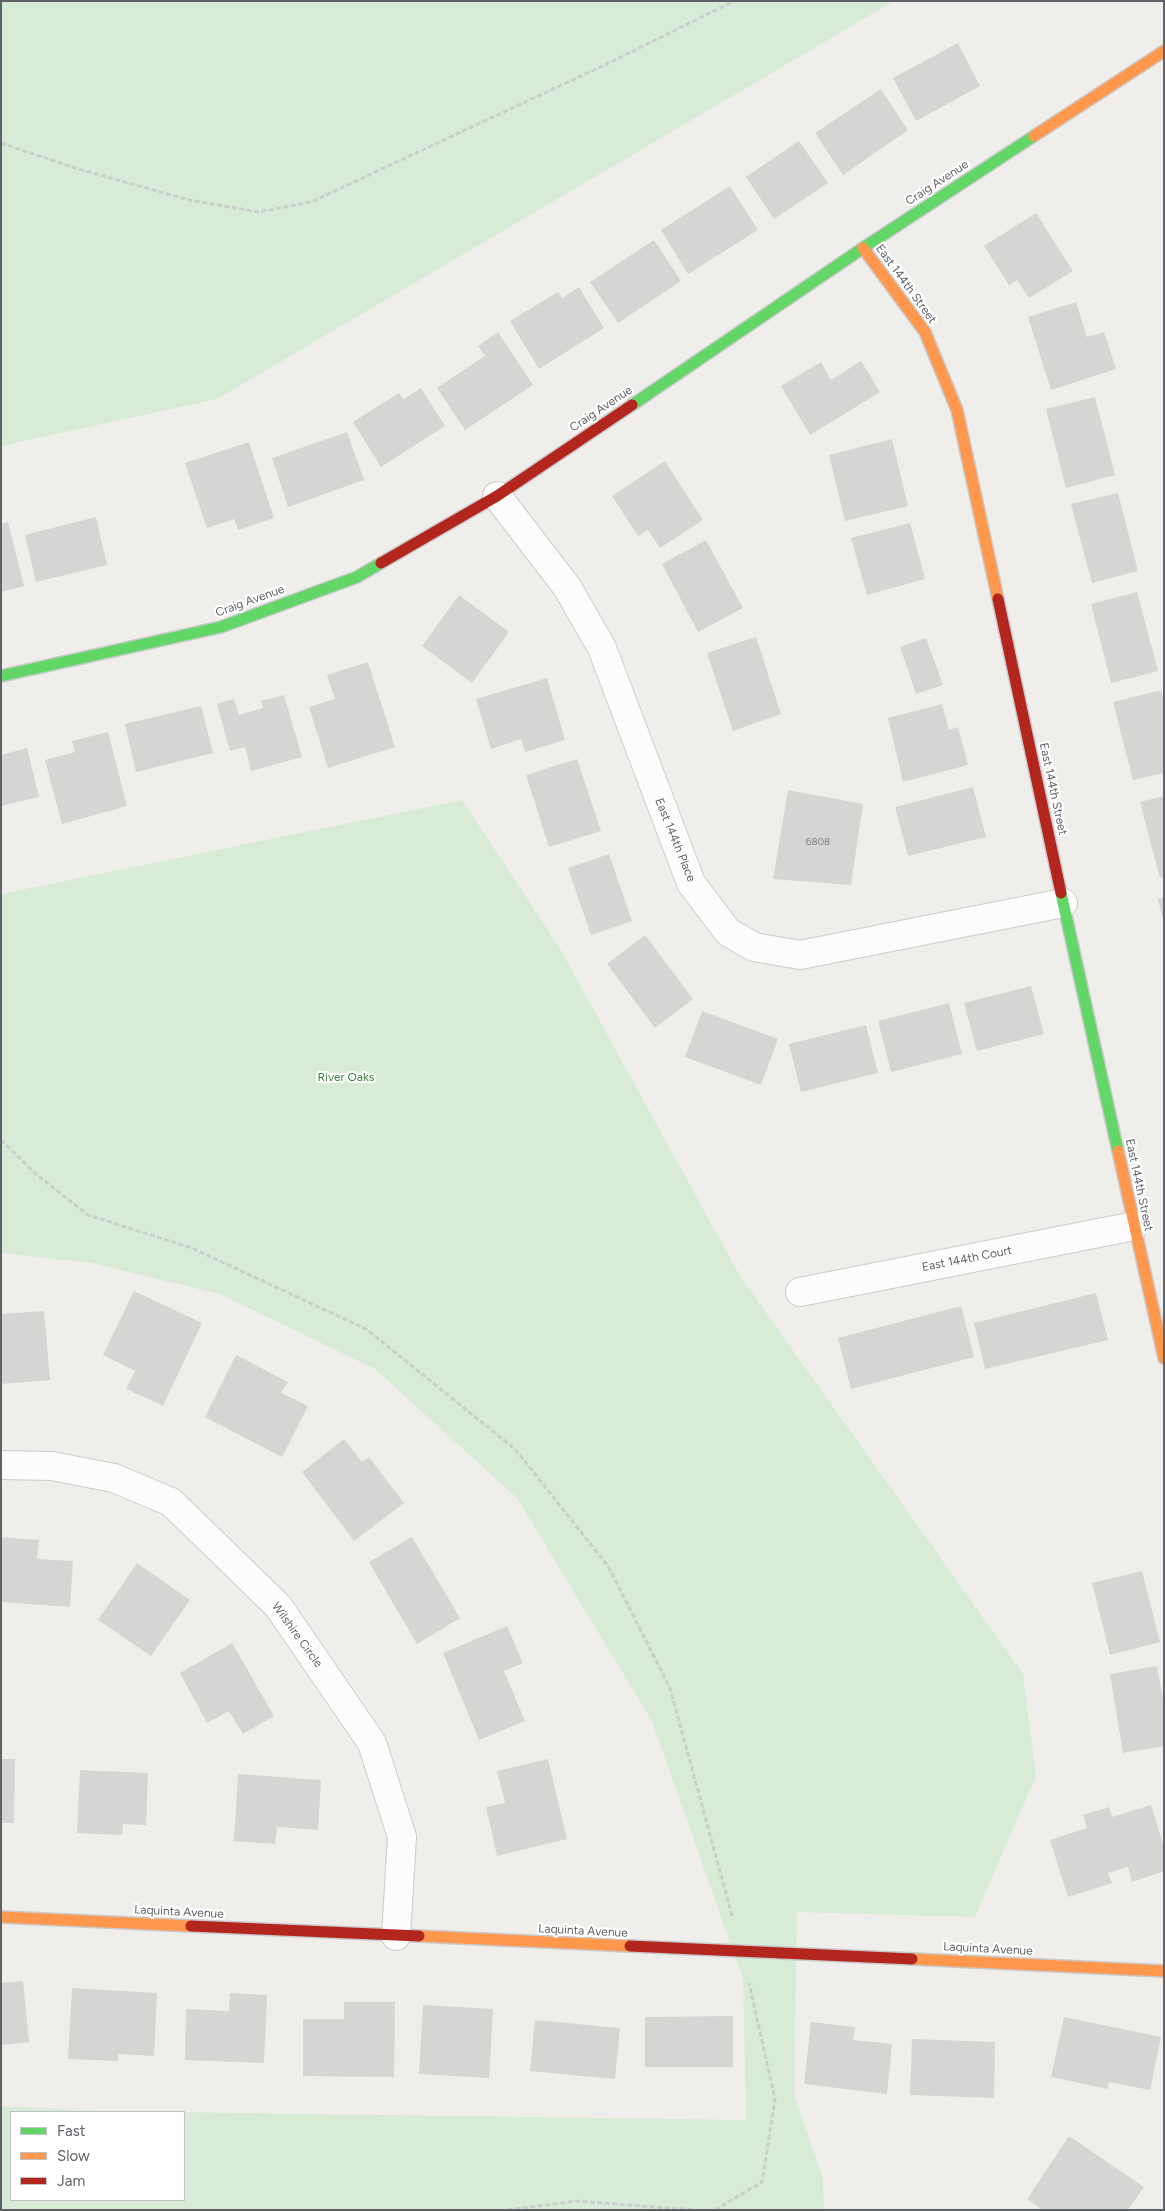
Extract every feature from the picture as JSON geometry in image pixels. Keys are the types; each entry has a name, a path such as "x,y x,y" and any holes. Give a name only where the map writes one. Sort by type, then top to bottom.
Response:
{"street":[{"name":"Craig Avenue","path":"1,676 222,627 357,577 497,496 863,248 1164,51"},
{"name":"East 144th Street","path":"863,248 926,332 957,410 1164,1358"},
{"name":"East 144th Place","path":"497,496 567,587 602,648 691,883 728,932 754,947 800,955 1063,902"},
{"name":"East 144th Court","path":"800,1292 1134,1226"},
{"name":"Wilshire Circle","path":"1,1465 52,1466 114,1478 171,1502 278,1606 372,1743 402,1837 396,1936"},
{"name":"Laquinta Avenue","path":"1,1917 1164,1971"}],"path":[{"path":"1,143 76,168 189,200 259,212 311,202 612,61 734,1"},
{"path":"1,1140 37,1175 88,1215 192,1248 366,1329 515,1449 608,1566 670,1688 742,1952 775,2099 762,2182 715,2210"},
{"path":"508,2210 576,2201 695,2210"}],"green space":[{"path":"1,1 894,1 217,399 1,446"},
{"name":"River Oaks","path":"462,800 559,947 740,1276 1023,1674 1036,1776 975,1917 797,1912 794,2095 823,2179 824,2210 1,2210 1,2106 101,2111 10,2111 10,2201 185,2201 185,2112 746,2120 743,1979 652,1721 517,1498 375,1369 220,1294 91,1263 1,1253 1,894"}],"building":[{"path":"958,43 980,86 916,121 893,78"},
{"path":"881,89 908,130 843,175 815,133"},
{"path":"799,141 828,183 774,219 746,177"},
{"path":"730,186 758,230 688,274 661,230"},
{"path":"1036,213 1073,271 1029,298 1017,280 1009,285 984,246"},
{"path":"654,240 681,281 618,323 590,282"},
{"path":"579,287 604,328 539,369 510,321 558,292 562,298"},
{"path":"1076,302 1087,337 1104,332 1116,369 1051,390 1028,317"},
{"path":"498,332 533,385 465,430 437,388 485,356 478,346"},
{"path":"861,361 880,392 810,435 781,386 821,362 831,380"},
{"path":"421,388 445,426 381,467 353,422 399,393 404,399"},
{"path":"1095,397 1115,475 1066,488 1046,409"},
{"path":"347,432 364,480 288,507 272,458"},
{"path":"892,439 908,506 845,521 829,455"},
{"path":"249,442 274,518 238,530 234,519 207,528 185,463"},
{"path":"665,461 703,520 660,548 648,530 638,536 612,496"},
{"path":"1118,493 1138,571 1092,583 1071,504"},
{"path":"96,517 107,565 36,582 25,535"},
{"path":"8,522 24,586 1,592 1,524"},
{"path":"910,523 925,579 867,595 851,538"},
{"path":"706,540 743,608 698,632 662,564"},
{"path":"1137,592 1158,671 1111,683 1091,604"},
{"path":"459,595 509,632 472,683 422,646"},
{"path":"756,637 781,714 733,731 707,653"},
{"path":"926,638 943,685 916,694 900,647"},
{"path":"368,662 395,747 328,768 309,707 335,699 327,675"},
{"path":"547,678 565,740 525,752 521,739 491,749 476,699"},
{"path":"1161,690 1164,702 1164,773 1133,780 1113,702"},
{"path":"284,695 302,757 251,771 245,747 230,751 217,704 234,699 239,715 263,708 261,701"},
{"path":"942,704 949,730 958,727 968,765 903,782 888,718"},
{"path":"201,706 213,753 136,772 125,724"},
{"path":"108,732 127,806 62,824 45,760 75,752 72,741"},
{"path":"27,748 39,797 1,806 1,755"},
{"path":"577,759 601,831 549,847 526,775"},
{"path":"973,787 986,837 908,856 895,807"},
{"path":"788,790 863,804 851,885 773,879"},
{"path":"1164,796 1164,876 1160,878 1140,802"},
{"path":"609,854 632,921 591,935 568,868"},
{"path":"1164,897 1164,920 1163,920 1158,899"},
{"path":"645,935 693,999 655,1028 607,964"},
{"path":"1031,986 1044,1034 977,1051 964,1003"},
{"path":"949,1003 962,1054 891,1072 878,1021"},
{"path":"702,1011 778,1039 761,1085 685,1057"},
{"path":"866,1025 878,1073 801,1092 789,1044"},
{"path":"134,1291 202,1323 163,1406 126,1389 135,1371 103,1355"},
{"path":"1096,1293 1108,1340 985,1369 974,1323"},
{"path":"961,1306 974,1357 851,1389 838,1338"},
{"path":"44,1311 50,1380 1,1384 1,1314"},
{"path":"236,1355 288,1382 281,1393 308,1406 282,1457 205,1417"},
{"path":"344,1439 362,1462 369,1457 404,1503 354,1541 302,1472"},
{"path":"1,1537 39,1540 37,1559 73,1561 70,1607 1,1602"},
{"path":"412,1537 460,1618 417,1644 369,1562"},
{"path":"137,1563 190,1600 151,1656 98,1620"},
{"path":"1142,1571 1160,1642 1110,1655 1092,1583"},
{"path":"507,1626 523,1663 504,1671 525,1721 479,1740 443,1653"},
{"path":"232,1643 274,1716 243,1734 229,1711 207,1723 180,1673"},
{"path":"1157,1666 1164,1706 1164,1746 1123,1753 1110,1674"},
{"path":"1,1759 15,1759 14,1823 1,1823"},
{"path":"548,1759 567,1839 497,1856 486,1807 505,1803 497,1771"},
{"path":"80,1770 148,1773 146,1825 123,1824 122,1835 77,1833"},
{"path":"238,1774 321,1780 318,1830 277,1827 275,1844 234,1841"},
{"path":"1151,1805 1164,1847 1164,1871 1132,1882 1128,1867 1108,1873 1112,1883 1068,1897 1050,1840 1087,1828 1083,1815 1109,1807 1112,1817"},
{"path":"23,1981 29,2042 1,2045 1,1983"},
{"path":"72,1988 157,1993 154,2056 118,2054 118,2061 68,2059"},
{"path":"230,1993 267,1995 264,2063 185,2060 186,2009 229,2011"},
{"path":"344,2002 395,2002 394,2077 303,2076 303,2019 344,2019"},
{"path":"423,2005 493,2009 489,2078 419,2074"},
{"path":"733,2016 733,2067 645,2067 645,2017"},
{"path":"1064,2017 1161,2037 1150,2090 1109,2082 1108,2089 1051,2077"},
{"path":"535,2020 620,2028 615,2079 530,2071"},
{"path":"811,2022 855,2027 853,2040 892,2044 887,2094 804,2084"},
{"path":"912,2039 995,2042 994,2098 910,2095"},
{"path":"1069,2136 1144,2187 1128,2210 1042,2210 1027,2199"}],"traffic: fast":[{"path":"632,405 863,248 1034,136"},
{"path":"1,676 221,627 357,577 381,563"},
{"path":"1061,893 1118,1151"}],"traffic: slow":[{"path":"1034,136 1164,51"},
{"path":"863,248 925,332 957,410 998,599"},
{"path":"1118,1151 1164,1358"},
{"path":"1,1917 191,1926"},
{"path":"419,1936 630,1946"},
{"path":"912,1959 1164,1971"}],"traffic: jam":[{"path":"381,563 497,496 632,405"},
{"path":"998,599 1061,893"},
{"path":"191,1926 419,1936"},
{"path":"630,1946 912,1959"}]}
